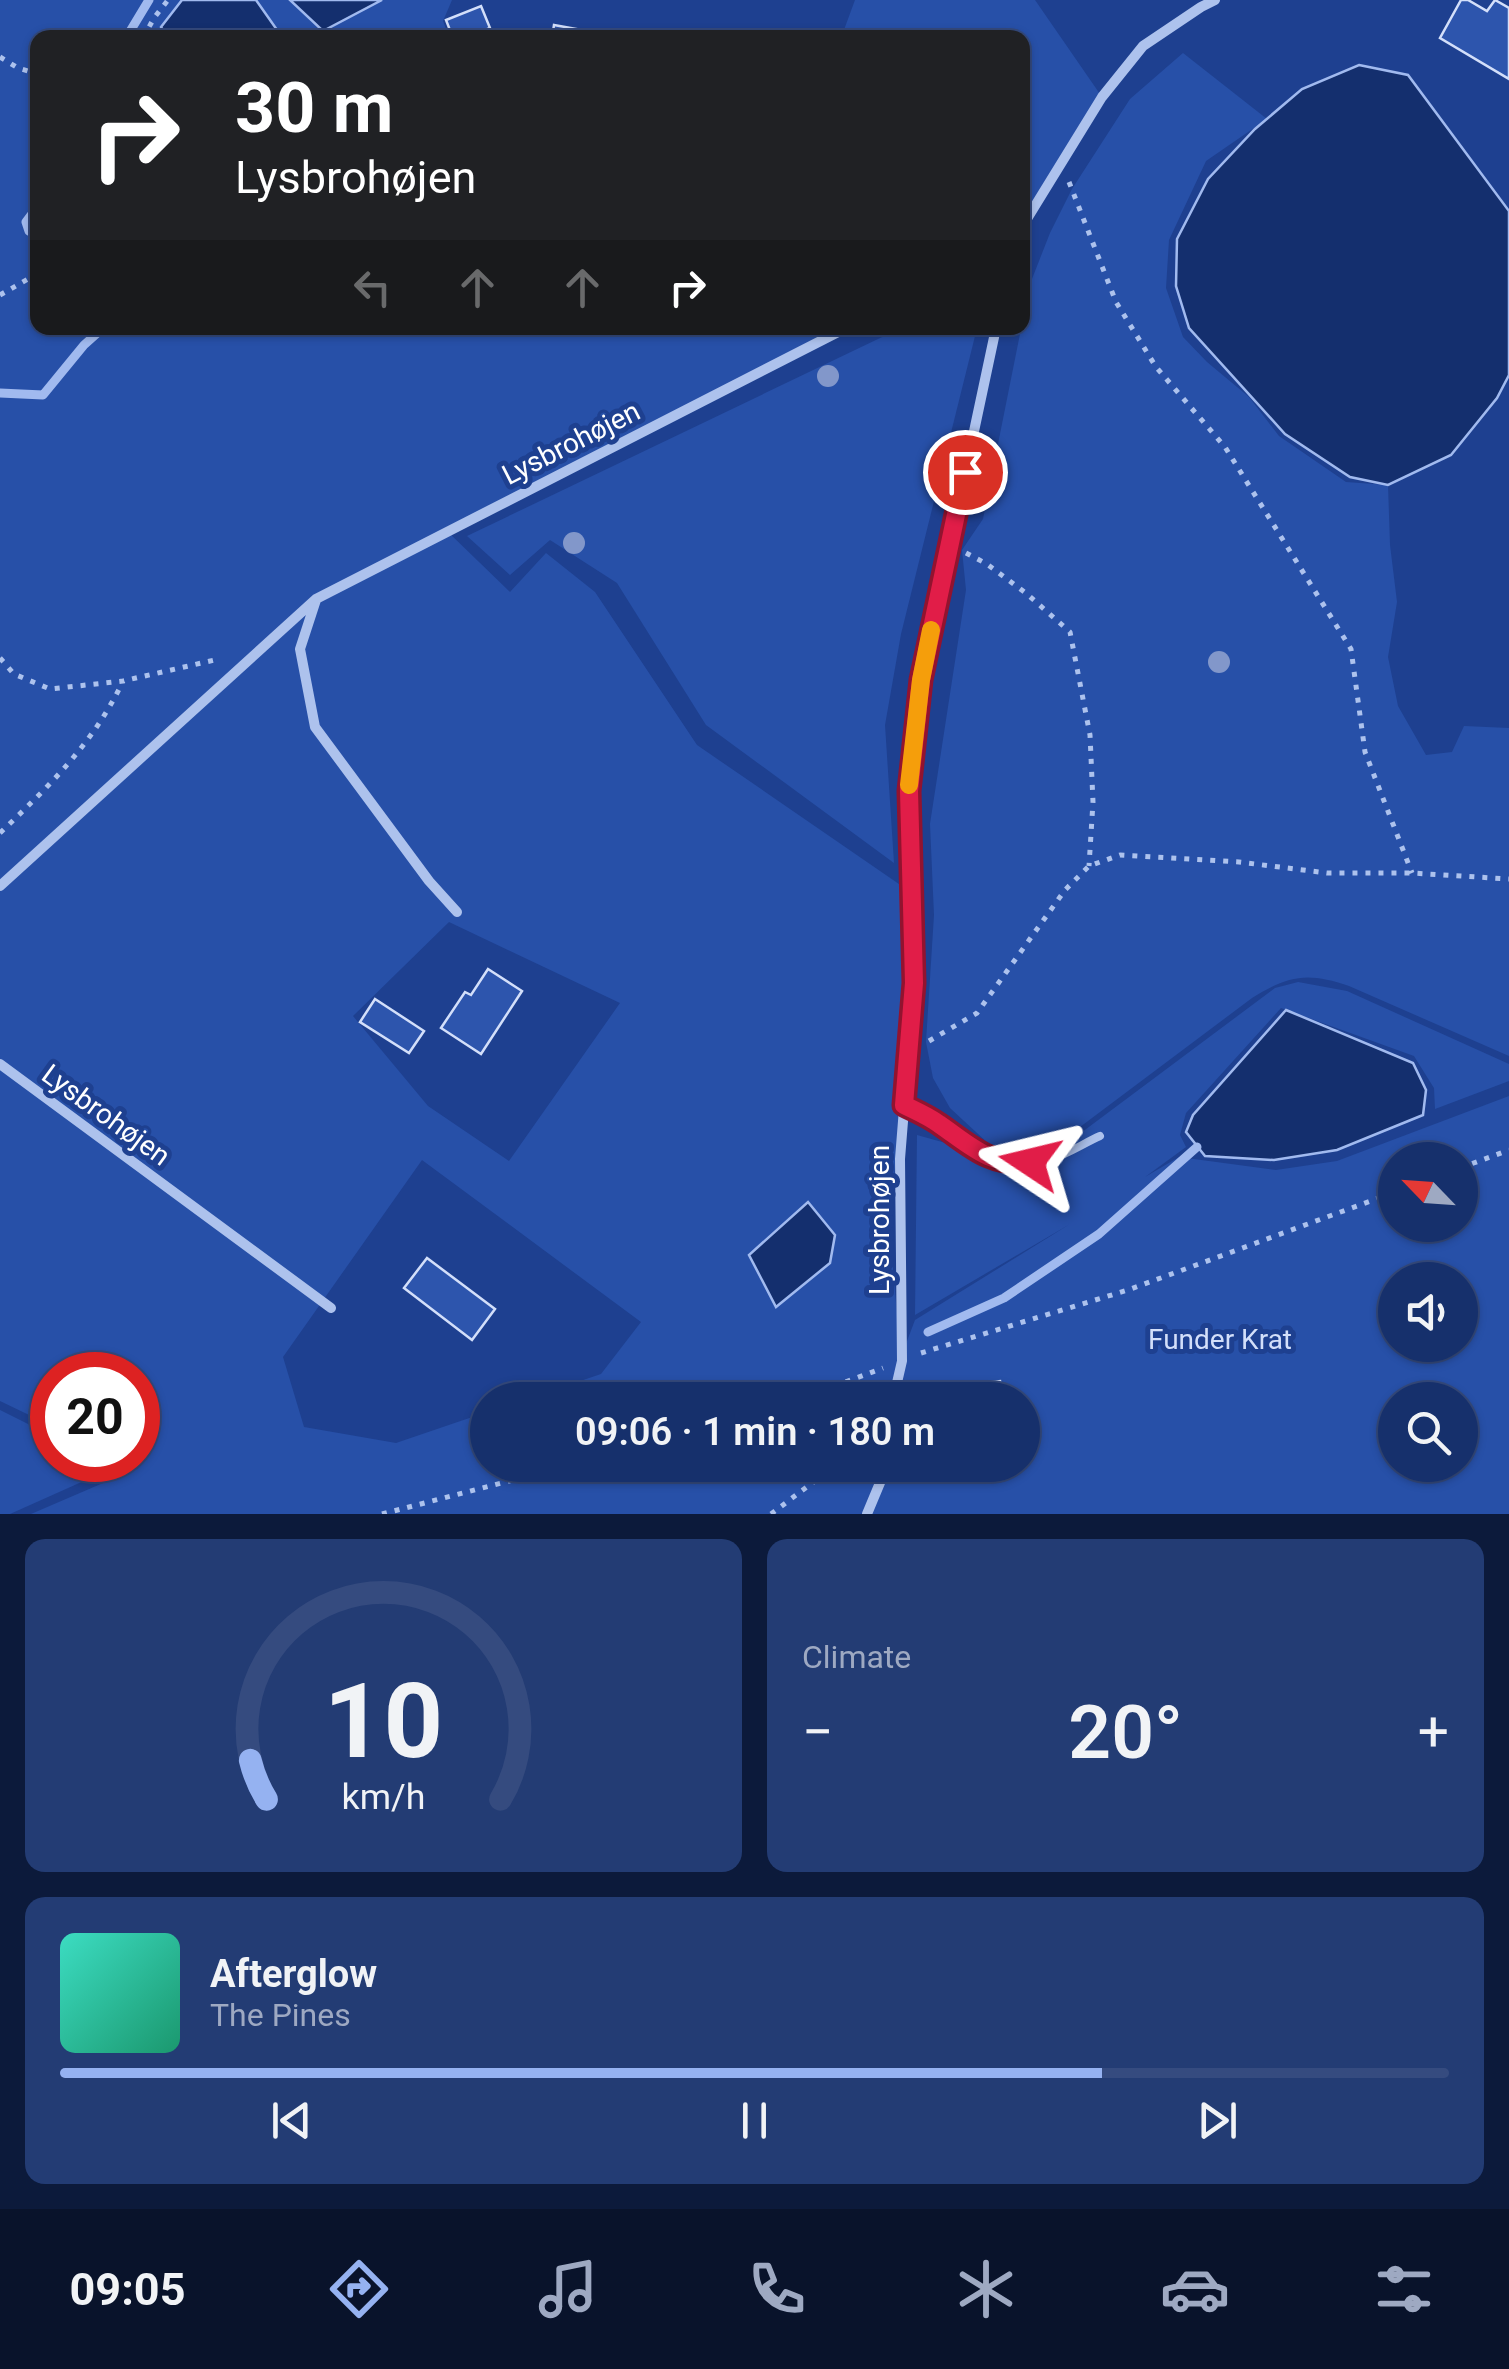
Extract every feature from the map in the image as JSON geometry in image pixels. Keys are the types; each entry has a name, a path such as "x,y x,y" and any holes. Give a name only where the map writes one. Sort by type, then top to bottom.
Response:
{"street":[{"path":"1030,214 1102,97 1142,46 1215,0"},
{"name":"Lysbrohøjen","path":"0,886 316,599 832,335"},
{"name":"Lysbrohøjen","path":"897,1382 902,1361 900,1160 914,983 909,791 921,680 995,335"},
{"path":"316,599 300,649 315,726 429,881 457,912"},
{"name":"Lysbrohøjen","path":"0,1064 331,1308"},
{"path":"867,1514 880,1482"}],"lane":[{"path":"904,1105 993,1160 1011,1164 1050,1159 1100,1136"}],"path":[{"path":"147,30 168,0"},
{"path":"0,57 30,72"},
{"path":"1062,164 1116,302 1156,366 1224,446 1352,649 1365,752 1412,873"},
{"path":"0,295 30,279"},
{"path":"950,544 987,564 1070,632 1090,735 1093,802 1089,866"},
{"path":"0,658 14,674 50,690 123,681 254,655"},
{"path":"0,833 85,746 123,681"},
{"path":"909,1052 976,1013 1064,890 1089,866 1120,854 1327,873 1509,879"},
{"path":"1478,1161 1509,1150"},
{"path":"845,1382 1128,1290 1378,1198"},
{"path":"382,1514 505,1482"},
{"path":"772,1514 814,1482"}],"green space":[{"name":"Funder Krat","path":"0,0 452,0 443,21 446,30 30,30 30,335 832,335 448,532 510,592 546,553 595,592 697,745 912,893 914,983 889,1226 901,1357 915,1320 1070,1224 915,1315 917,1135 992,1156 1046,1159 1275,988 1298,982 1347,991 1509,1064 1509,1081 1435,1109 1434,1088 1414,1056 1281,1008 1186,1113 1180,1135 1186,1147 1145,1177 1179,1157 1276,1170 1337,1161 1378,1146 1378,1242 1478,1242 1478,1142 1387,1142 1509,1096 1509,1514 31,1514 105,1482 160,1482 160,1352 30,1352 30,1415 0,1401","holes":["449,922 620,1003 509,1161 428,1106 353,1016","422,1160 641,1322 601,1374 577,1382 1040,1382 1040,1482 470,1482 470,1418 396,1443 304,1427 283,1357"]},
{"path":"855,0 1035,0 1102,97 1030,215 1030,30 844,30"},
{"path":"1183,53 1267,119 1206,161 1169,240 1166,288 1183,337 1249,397 1279,436 1346,482 1388,485 1397,602 1388,657 1398,706 1426,755 1452,752 1464,726 1509,728 1509,1056 1349,986 1322,979 1288,980 1252,998 1064,1139 1040,1152 990,1145 950,1108 933,1078 926,1042 934,915 930,824 966,590 962,550 983,519 1020,335 1030,335 1030,284 1072,189 1130,99"},
{"path":"886,335 975,335 901,634 885,725 894,863 706,725 617,583 550,540 510,575 467,536"},
{"path":"0,1410 30,1425 30,1482 81,1482 10,1514 0,1514"}],"shaded area":[{"path":"182,0 256,0 277,30 163,30 161,27"},
{"path":"290,0 382,0 325,30"},
{"path":"1359,65 1408,75 1509,211 1509,375 1497,398 1451,455 1388,485 1350,477 1285,434 1189,328 1176,286 1177,239 1208,179 1255,129 1302,89"},
{"path":"1286,1010 1413,1063 1426,1090 1423,1115 1337,1150 1274,1160 1205,1156 1186,1132 1193,1115"},
{"path":"808,1202 835,1235 830,1263 776,1307 749,1255"}],"building":[{"path":"1461,0 1487,11 1495,0 1509,8 1509,79 1440,38"},
{"path":"481,6 490,28 450,30 446,20"},
{"path":"554,25 582,30 553,30"},
{"path":"488,969 522,991 481,1054 441,1028 465,992 471,995"},
{"path":"375,999 424,1031 409,1053 360,1022"},
{"path":"427,1258 495,1309 472,1340 404,1288"}],"waterway":[{"path":"131,30 149,0"},
{"path":"30,217 26,222 30,232"},
{"path":"0,393 43,395 95,335"},
{"path":"928,1332 1004,1298 1099,1234 1197,1147"}],"slow traffic":[{"path":"909,785 931,630"}],"route":[{"path":"965,472 921,680 909,791 914,983 904,1105 993,1160 1011,1164 1030,1162"}]}
